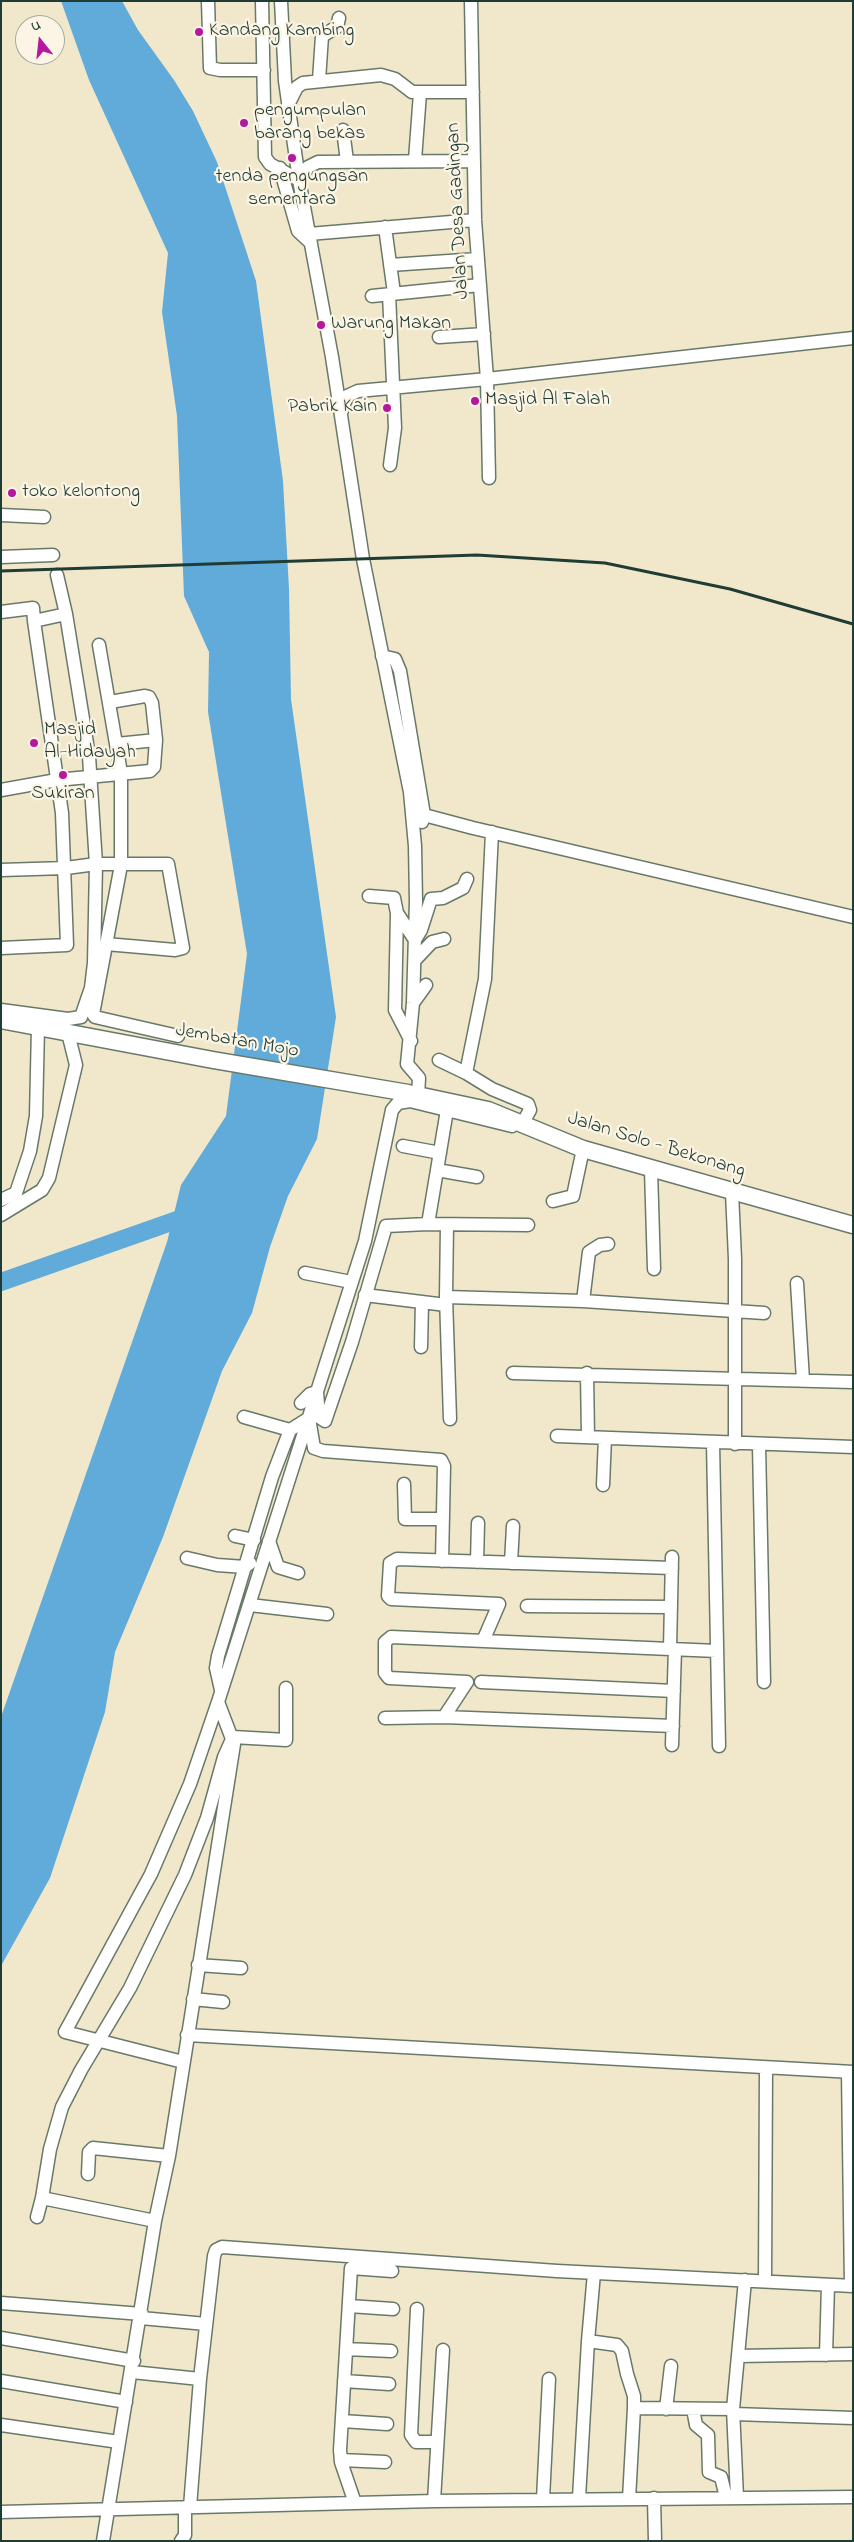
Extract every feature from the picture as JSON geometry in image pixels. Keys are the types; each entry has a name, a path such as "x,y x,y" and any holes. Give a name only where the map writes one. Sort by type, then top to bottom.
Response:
{"main road":[{"name":"Jembatan Mojo","path":"1,1020 389,1089"},
{"name":"Jalan Solo - Bekonang","path":"389,1089 488,1110 583,1149 651,1170 853,1225"}],"street":[{"path":"208,1 210,68 220,70 264,70"},
{"path":"262,1 265,157 270,164 299,180"},
{"path":"281,1 288,105 299,180 341,413 363,559 410,792 415,846 415,960 411,1041 407,1064 419,1078 418,1096"},
{"name":"Jalan Desa Gadingan","path":"471,1 475,220 487,379 489,478"},
{"path":"319,80 322,36 337,27 338,18"},
{"path":"288,105 297,87 303,83 386,75 407,90 420,93 473,92"},
{"path":"415,160 420,93"},
{"path":"344,130 347,161"},
{"path":"299,180 312,164 347,161 474,161"},
{"path":"280,168 298,231 310,238 385,228 475,220"},
{"path":"385,228 392,293 395,428 390,465"},
{"path":"390,265 478,259"},
{"path":"372,296 480,285"},
{"path":"439,337 484,334"},
{"path":"341,413 348,396 352,392 487,379 853,338"},
{"path":"1,515 44,517"},
{"path":"1,557 53,555"},
{"path":"1,1010 68,1019 81,1018 91,988 94,963 96,864 89,756 66,614 57,575"},
{"path":"1,612 66,614"},
{"path":"1,948 68,945 66,868 57,780 34,614"},
{"path":"99,645 121,773 121,865 94,1016 178,1036"},
{"path":"382,656 395,659 400,671 424,815 415,846"},
{"path":"1,790 57,780 150,771 154,767 156,740 152,703 149,697 145,696 110,702"},
{"path":"117,744 156,740"},
{"path":"424,815 853,917"},
{"path":"466,1072 485,979 492,832"},
{"path":"1,870 163,862 170,865 182,948 175,950 106,944"},
{"path":"414,940 421,930 431,900 443,898 463,888 466,879"},
{"path":"369,896 394,898 397,913 395,1010 411,1041"},
{"path":"397,913 414,940"},
{"path":"415,960 432,942 444,939"},
{"path":"413,1003 426,985"},
{"path":"1,1200 16,1193 30,1151 36,1116 38,1027"},
{"path":"1,1215 27,1201 42,1190 49,1178 76,1065 73,1034"},
{"path":"183,2062 64,2032 151,1874 190,1784 250,1605 267,1546 365,1241 392,1110 398,1103 410,1101 530,1127 528,1104 492,1089 466,1072 439,1060"},
{"path":"428,1224 447,1110"},
{"path":"403,1146 440,1153"},
{"path":"553,1201 573,1196 583,1149"},
{"path":"437,1170 478,1177"},
{"path":"651,1170 654,1269"},
{"path":"1,1188 16,1193 27,1201"},
{"path":"732,1192 735,1258 735,1444"},
{"path":"317,1392 318,1417 325,1421 386,1226 428,1224 528,1226"},
{"path":"447,1225 446,1301 450,1419"},
{"path":"583,1301 589,1252 600,1245 608,1244"},
{"path":"305,1273 351,1282"},
{"path":"797,1283 803,1380"},
{"path":"365,1296 422,1302 583,1301 734,1312 764,1312"},
{"path":"421,1347 422,1302"},
{"path":"513,1373 587,1373 853,1382"},
{"path":"587,1373 588,1437"},
{"path":"301,1402 310,1394 317,1392"},
{"path":"244,1417 290,1430"},
{"path":"103,2541 133,2367 155,2221 169,2156 230,1774 232,1734 224,1717 220,1696 216,1668 218,1656 272,1477 290,1430 309,1418"},
{"path":"309,1418 314,1448 323,1451 441,1460 444,1466 442,1561"},
{"path":"557,1436 853,1447"},
{"path":"603,1485 605,1438"},
{"path":"713,1443 718,1746"},
{"path":"759,1445 764,1682"},
{"path":"404,1484 405,1518 443,1519"},
{"path":"477,1562 478,1523"},
{"path":"511,1563 513,1526"},
{"path":"235,1536 254,1540"},
{"path":"188,1558 217,1565 245,1567 267,1546"},
{"path":"267,1546 278,1567 298,1572"},
{"path":"483,1641 499,1604 389,1598 388,1572 390,1563 397,1559 511,1563 672,1563 671,1607 674,1691 672,1745"},
{"path":"250,1605 327,1614"},
{"path":"527,1606 671,1607"},
{"path":"444,1717 467,1682 389,1678 384,1673 385,1642 391,1638 717,1651"},
{"path":"481,1682 674,1691"},
{"path":"232,1734 286,1740 286,1688"},
{"path":"385,1718 444,1717 673,1726"},
{"path":"37,2217 50,2149 60,2112 81,2070 100,2041 153,1944 185,1876 207,1818 232,1734"},
{"path":"198,1965 241,1968"},
{"path":"193,1999 223,2002"},
{"path":"181,2541 185,2535 214,2256 216,2250 222,2247 594,2273 852,2286 850,2072 187,2036"},
{"path":"765,2281 766,2068"},
{"path":"88,2174 89,2152 93,2148 169,2156"},
{"path":"42,2198 155,2221"},
{"path":"355,2503 341,2460 351,2268 392,2271"},
{"path":"579,2498 594,2273"},
{"path":"732,2497 734,2411 745,2280"},
{"path":"826,2355 828,2284"},
{"path":"1,2303 206,2324"},
{"path":"349,2306 393,2309"},
{"path":"417,2308 411,2435 416,2442 436,2442"},
{"path":"1,2338 133,2367 200,2379"},
{"path":"588,2341 617,2345 622,2351 626,2374 634,2396 629,2498"},
{"path":"346,2349 391,2351"},
{"path":"434,2501 436,2442 443,2350"},
{"path":"738,2356 853,2354"},
{"path":"666,2409 671,2366"},
{"path":"543,2499 549,2379"},
{"path":"1,2381 126,2402"},
{"path":"344,2381 389,2384"},
{"path":"634,2408 693,2409 853,2418"},
{"path":"693,2409 696,2425 708,2435 709,2472 721,2477 732,2497"},
{"path":"342,2421 387,2424"},
{"path":"1,2425 119,2442"},
{"path":"341,2460 385,2462"},
{"path":"1,2512 579,2498 853,2497"},
{"path":"654,2498 655,2541"}],"water":[{"path":"61,1 122,1 138,30 174,80 193,111 217,162 256,281 283,481 289,589 291,699 336,1017 317,1139 288,1196 270,1247 252,1313 222,1371 163,1537 115,1652 105,1712 50,1878 1,1966 1,1717 167,1242 181,1185 226,1116 247,954 208,712 209,652 184,596 177,416 162,312 168,253 89,80"}],"waterway":[{"path":"1,1282 194,1214"}],"railway":[{"path":"1,571 477,555 605,563 730,589 853,624"}],"place":[{"name":"Kandang Kambing","path":"199,32"},
{"name":"pengumpulan barang bekas","path":"244,123"},
{"name":"tenda pengungsan sementara","path":"292,158"},
{"name":"Warung Makan","path":"321,325"},
{"name":"Masjid Al Falah","path":"475,401"},
{"name":"Pabrik Kain","path":"387,408"},
{"name":"toko kelontong","path":"12,493"},
{"name":"Masjid Al-Hidayah","path":"34,743"},
{"name":"Sukiran","path":"63,775"}]}
